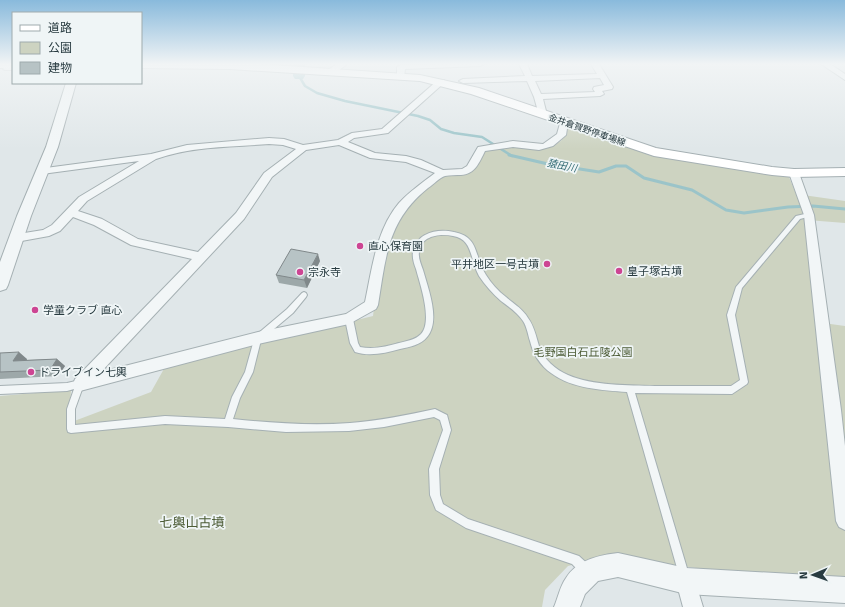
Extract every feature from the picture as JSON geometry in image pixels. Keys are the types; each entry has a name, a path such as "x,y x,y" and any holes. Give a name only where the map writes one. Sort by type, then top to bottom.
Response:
{"main road":[{"name":"金井倉賀野停車場線","path":"482,92 543,115 654,152 728,165 794,173 845,172"}],"street":[{"path":"0,285 16,238 60,124 68,92"},
{"path":"16,238 45,233 56,228 83,199 95,190 153,157 175,149 269,141 284,142 303,148 340,142 352,136 385,131 429,92"},
{"path":"536,92 544,111 543,115"},
{"path":"538,97 600,94 599,92"},
{"path":"340,142 373,156 406,159 418,162 442,173 464,172 471,168 481,149 513,144 545,147 552,144 562,135 564,130 564,122"},
{"path":"80,384 240,216 268,175 303,148"},
{"path":"42,171 153,157"},
{"path":"80,384 258,338 348,319 371,305 376,277 386,239 395,216 411,198 442,173"},
{"path":"794,173 809,214 834,410 845,521"},
{"path":"70,212 98,222 135,242 201,257"},
{"path":"567,607 575,586 589,572 602,567 618,565 686,581 845,590"},
{"path":"686,581 693,607"}],"lane":[{"path":"348,319 354,343 358,350 368,352 413,343 426,333 430,318 415,252 421,240 430,234 443,232 457,234 468,239 474,248 478,267 484,277 495,291 524,318 531,329 537,350 543,361 557,374 574,382 592,386 732,390 744,382 731,315 740,287 798,218 809,214"},
{"path":"228,423 236,396 249,372 258,338 290,311 304,295"},
{"path":"0,390 67,387 80,384"},
{"path":"80,384 71,409 71,428 165,420 286,428 349,427 384,423 435,412 444,418 447,430 434,469 434,496 439,507 466,522 575,560 589,572"},
{"path":"630,388 686,581"}],"green space":[{"name":"毛野国白石丘陵公園","path":"565,124 652,156 789,177 796,194 845,201 845,223 807,220 816,322 845,326 845,584 711,570 609,556 568,566 545,590 542,607 0,607 0,396 71,390 69,423 151,392 165,367 373,316 378,277 397,216 413,198 442,175 451,176 466,173 483,150 513,145 532,149 546,149 561,141 564,136"}],"building":[{"path":"291,249 318,254 304,280 276,275"},
{"path":"19,352 13,361 57,359 50,370 0,372 0,353"}],"waterway":[{"name":"猿田川","path":"316,92 345,101 418,116 430,120 441,129 454,133 482,137 511,156"},
{"name":"猿田川","path":"511,156 548,164 599,172 616,166 626,166 644,178 692,190 726,210 744,213 788,207 813,206 845,209"}],"place":[{"name":"直心保育園","path":"360,246"},
{"name":"平井地区一号古墳","path":"547,264"},
{"name":"皇子塚古墳","path":"619,271"},
{"name":"宗永寺","path":"300,272"},
{"name":"学童クラブ 直心","path":"35,310"},
{"name":"ドライブイン七輿","path":"31,372"}],"park label":[{"name":"七輿山古墳","path":"192,522"}]}
